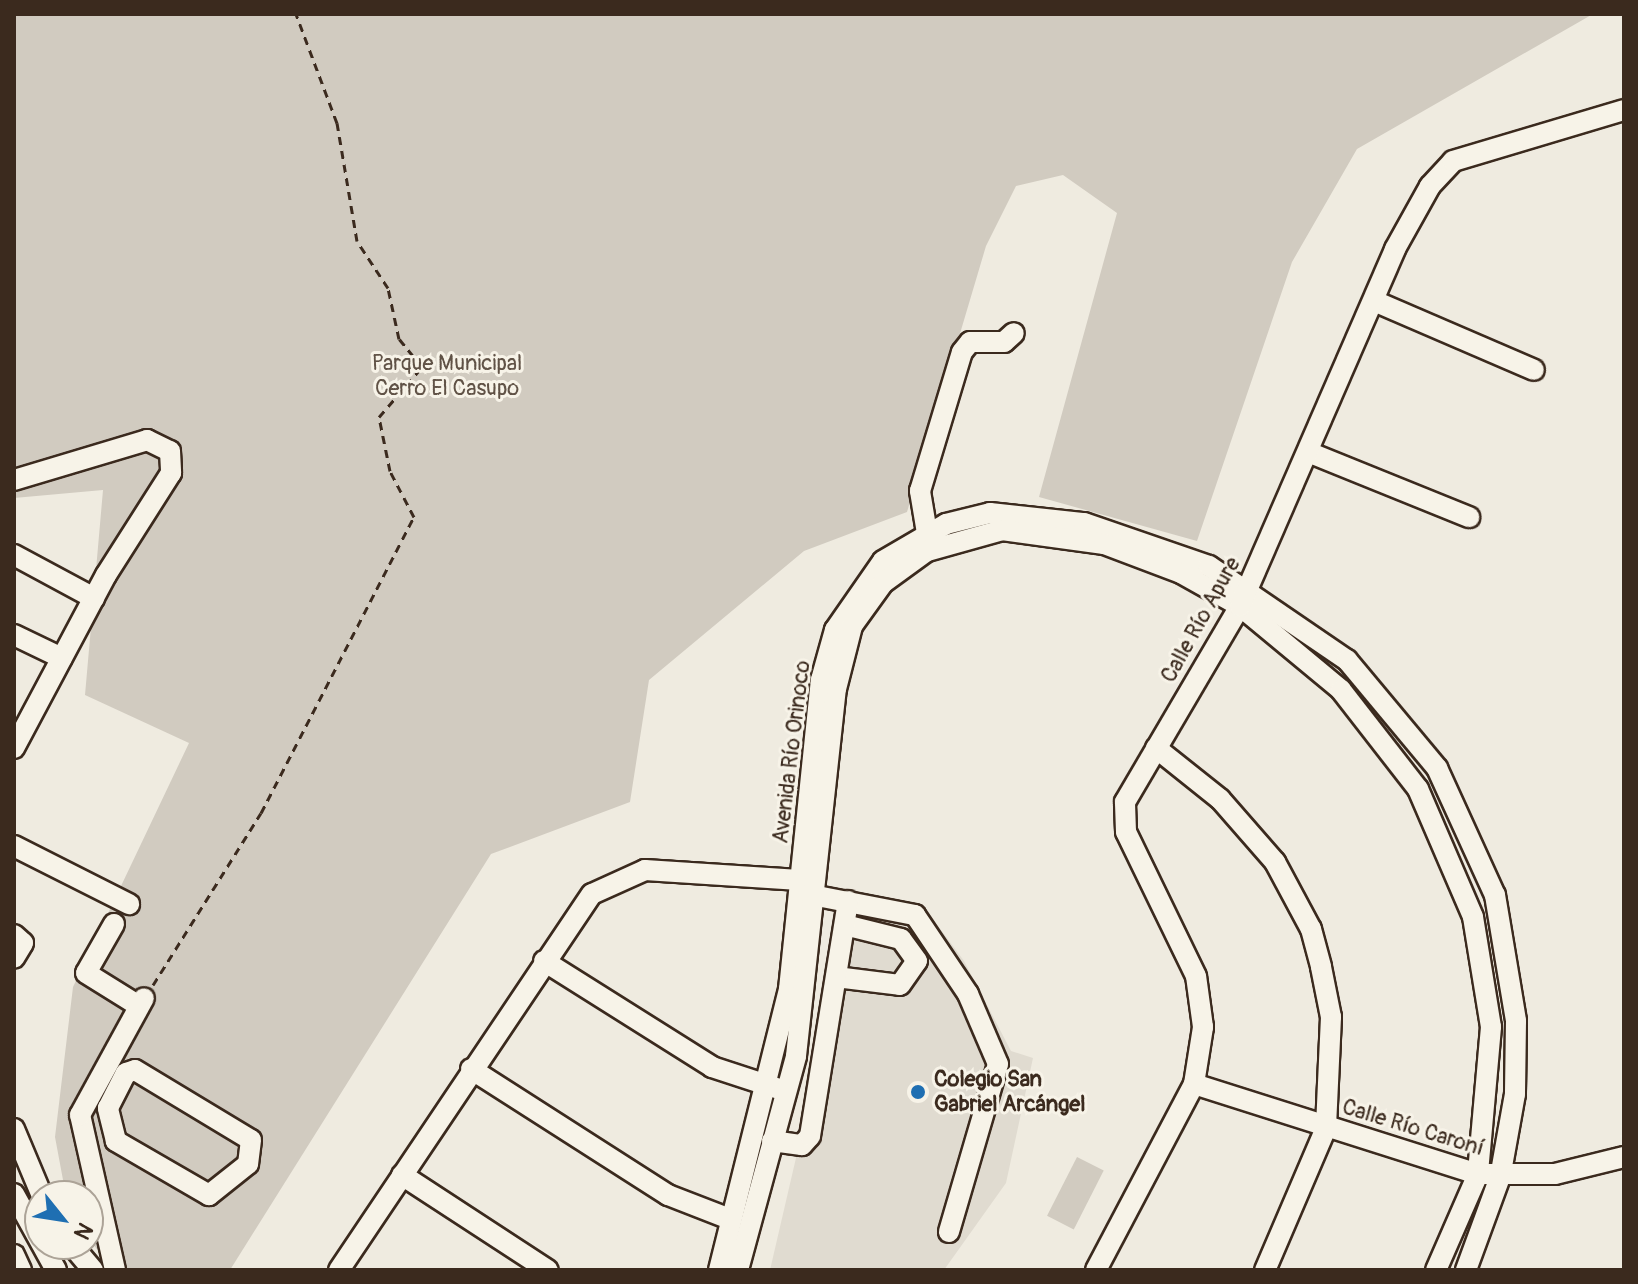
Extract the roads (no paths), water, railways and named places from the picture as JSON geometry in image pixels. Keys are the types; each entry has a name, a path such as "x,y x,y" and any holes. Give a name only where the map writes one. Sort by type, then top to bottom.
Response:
{"street":[{"name":"Calle Río Apure","path":"1096,1270 1194,1084 1203,1027 1196,976 1126,832 1125,802 1244,598 1410,216 1453,161 1624,110"},
{"path":"1374,301 1534,370"},
{"path":"927,533 920,491 962,352 970,342 1004,342 1014,333"},
{"path":"14,480 147,440 170,451 171,473 94,598 14,748"},
{"path":"1308,452 1469,517"},
{"name":"Avenida Río Orinoco","path":"738,1270 772,1141 813,886 833,662 858,590 883,561 927,533 968,517 1148,541 1347,660 1413,733 1467,823 1495,895 1516,1021 1515,1094 1500,1177 1466,1270"},
{"name":"Avenida Río Orinoco","path":"833,662 860,611 906,565 970,534 1014,522"},
{"path":"14,555 94,598"},
{"name":"Avenida Río Orinoco","path":"1244,598 1341,690 1381,735 1418,789 1459,873 1485,968 1491,1027 1478,1174 1436,1270"},
{"path":"14,635 62,658"},
{"path":"1156,748 1253,833 1311,929 1331,1017 1326,1128 1265,1270"},
{"path":"14,846 129,904"},
{"path":"339,1270 471,1069 592,894 629,871 813,886 848,901 921,920 968,994 998,1064 949,1232"},
{"path":"772,1141 802,1145 810,1136 848,901"},
{"path":"114,924 86,973 142,1002 80,1115 115,1270"},
{"path":"836,977 900,985 917,961 901,939 845,925"},
{"path":"14,935 23,943 14,958"},
{"path":"544,961 712,1067 778,1089"},
{"path":"471,1069 668,1195 730,1219"},
{"path":"135,1070 251,1140 254,1151 248,1164 209,1195 116,1141 111,1131 108,1108 126,1073 135,1070"},
{"name":"Calle Río Caroní","path":"1194,1084 1478,1174 1500,1177 1624,1157"},
{"name":"Avenida Río Orinoco","path":"719,1270 730,1219 778,1089"},
{"path":"14,1129 35,1180"},
{"path":"82,1134 111,1131"},
{"path":"402,1175 548,1270"},
{"path":"14,1194 56,1270"},
{"path":"14,1255 21,1270"}],"place":[{"name":"Colegio San Gabriel Arcángel","path":"918,1092"}],"park label":[{"name":"Parque Municipal Cerro El Casupo","path":"447,376"}]}
